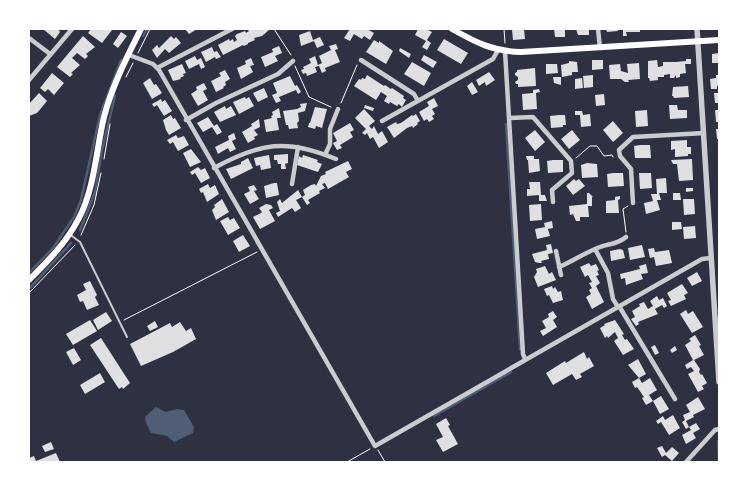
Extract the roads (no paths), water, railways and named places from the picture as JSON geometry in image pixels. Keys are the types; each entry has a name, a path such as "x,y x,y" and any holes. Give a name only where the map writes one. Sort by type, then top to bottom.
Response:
{"main road":[{"path":"29,280 57,252 70,234 87,202 105,116 113,91 141,29"},
{"path":"452,29 475,42 501,51 538,52 719,40"}],"street":[{"path":"29,80 72,29"},
{"path":"157,68 232,29"},
{"path":"598,29 600,48"},
{"path":"697,29 719,382"},
{"path":"29,38 50,54"},
{"path":"382,121 493,59 501,51"},
{"path":"501,51 510,118 523,354 525,359"},
{"path":"129,55 157,68 375,446 618,306 702,259 711,258"},
{"path":"186,120 216,103 278,74 293,60"},
{"path":"361,60 414,94 418,101"},
{"path":"325,155 330,144 330,129 338,109"},
{"path":"510,118 533,117 571,162 572,173 552,190 553,202"},
{"path":"633,202 631,169 620,156 619,150 633,137 704,133"},
{"path":"214,168 241,154 272,146 298,147 336,159"},
{"path":"292,184 298,147"},
{"path":"560,268 595,249 620,243 626,237"},
{"path":"595,249 608,273 613,299 675,398"},
{"path":"556,251 561,274"},
{"path":"686,462 715,430 719,429"}],"lane":[{"path":"70,234 80,242 127,337"}],"water":[{"path":"156,407 166,412 177,409 184,410 194,427 193,433 174,442 167,436 151,433 145,417"}],"waterway":[{"path":"143,36 147,29"},
{"path":"29,273 53,248 74,217 81,200 100,115 121,60"},
{"path":"80,230 95,192 102,150 115,96"},
{"path":"506,124 520,349"},
{"path":"29,289 71,243"},
{"path":"434,416 511,372"},
{"path":"718,441 719,460"}]}
